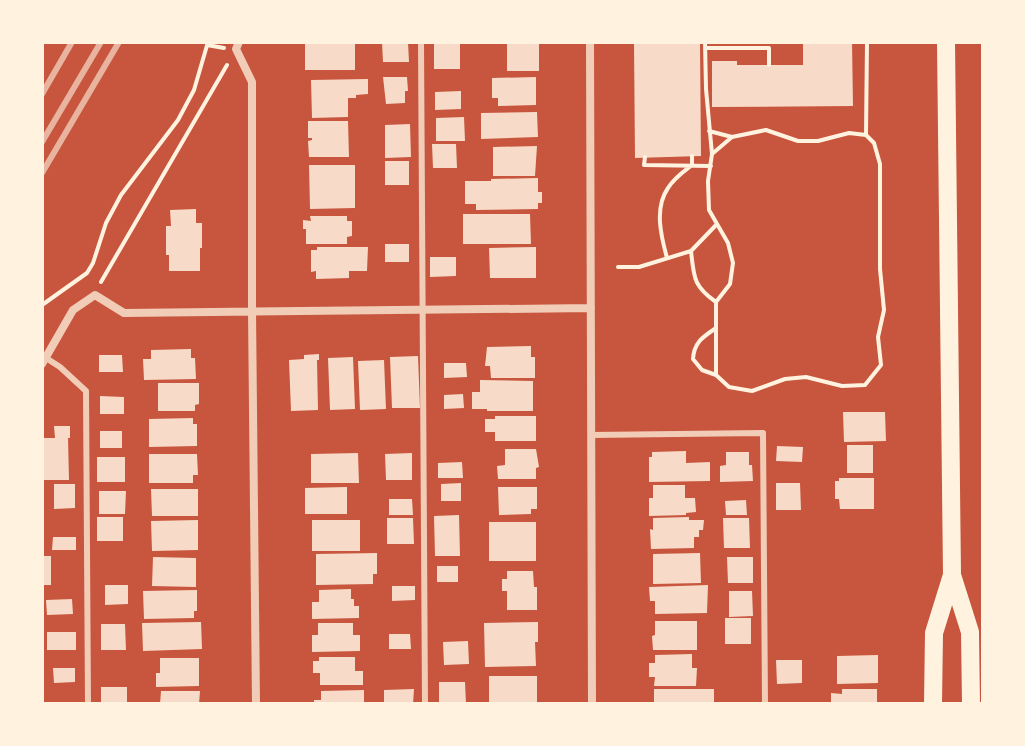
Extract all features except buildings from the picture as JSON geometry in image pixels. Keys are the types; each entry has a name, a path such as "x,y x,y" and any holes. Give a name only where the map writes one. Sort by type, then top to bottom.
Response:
{"main road":[{"path":"946,42 952,575 970,632 971,704"},
{"path":"933,704 934,633 952,575"}],"street":[{"path":"590,42 592,704"},
{"path":"238,46 252,82 256,704"},
{"path":"44,361 73,310 95,295 124,313 591,308"}],"lane":[{"path":"421,42 425,704"},
{"path":"44,361 60,367 86,391 88,704"},
{"path":"591,435 763,433 765,704"}],"path":[{"path":"866,135 867,42"},
{"path":"42,305 87,273 106,223 121,195 178,120 194,90 207,44 224,48"},
{"path":"716,375 716,302 730,284 733,263 728,243 709,210 708,181 712,154 705,45 769,48 769,65"},
{"path":"95,295 107,269 238,46"},
{"path":"709,131 732,137 766,130 798,141 818,141 849,133 866,135 874,143 880,164 880,269 884,310 878,337 881,365 865,385 842,386 806,377 785,379 752,391 729,387 716,375 702,370 693,359 694,348 716,328"},
{"path":"712,154 732,137"},
{"path":"692,156 692,165"},
{"path":"645,157 644,165 711,166"},
{"path":"667,258 660,230 661,205 666,190 692,165"},
{"path":"618,267 639,267 691,251 717,224"},
{"path":"691,251 695,281 702,292 716,302"}],"railway":[{"path":"42,94 72,42"},
{"path":"42,142 101,42"},
{"path":"42,173 119,42"}]}
